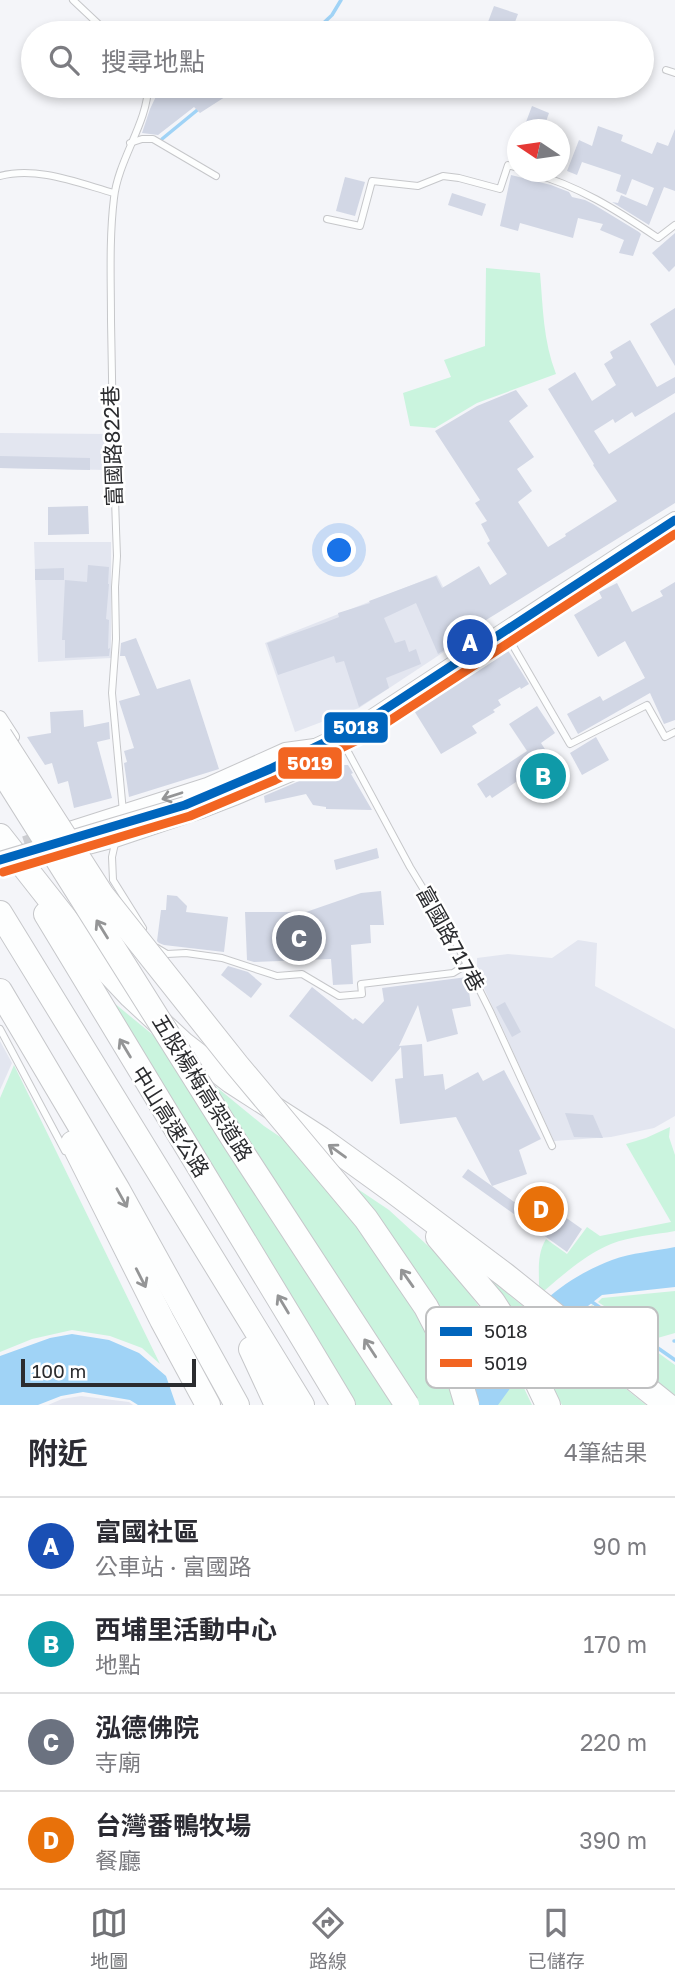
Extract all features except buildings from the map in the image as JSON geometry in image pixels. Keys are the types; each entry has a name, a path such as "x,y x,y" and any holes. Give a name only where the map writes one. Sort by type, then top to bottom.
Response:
{"highway":[{"path":"0,736 102,895 237,1065 366,1219 426,1307"},
{"name":"五股楊梅高架道路","path":"0,768 236,1143 407,1405"},
{"path":"0,836 100,963 183,1044 231,1081 321,1139 393,1191 544,1307"},
{"name":"中山高速公路","path":"0,836 342,1405"},
{"name":"中山高速公路","path":"0,913 302,1405"},
{"path":"13,936 255,1356 277,1405"},
{"path":"0,991 118,1190 237,1405"},
{"path":"0,999 162,1320 208,1405"},
{"path":"393,1191 496,1307"},
{"path":"462,1388 467,1405"},
{"path":"540,1388 548,1405"},
{"path":"645,1388 667,1405"}],"street":[{"path":"0,860 185,805 227,789 340,736 361,725 675,520"},
{"path":"0,717 71,828 81,850"},
{"path":"37,838 208,784 285,749 322,744"},
{"path":"49,858 115,841 235,799 301,771 322,744"}],"lane":[{"path":"73,0 95,21"},
{"path":"666,69 675,74"},
{"name":"富國路822巷","path":"147,98 114,193 110,368 117,556 113,693 123,811 112,857 113,880 148,936"},
{"path":"130,143 153,139 216,176"},
{"path":"327,219 360,226 372,181 418,186 443,176 500,189 507,168"},
{"path":"0,176 14,172 33,172 114,193"},
{"path":"562,182 589,194 658,238 675,225"},
{"path":"504,631 570,744 647,705 665,737 675,732"},
{"name":"富國路717巷","path":"340,736 410,867 455,941 552,1146"},
{"path":"155,947 167,954 186,953 222,958 277,976 302,974 339,996 362,995 361,984 453,973 466,965"},
{"path":"0,1029 69,1158"}],"shaded area":[{"path":"0,433 109,434 109,470 0,468"},
{"path":"34,542 111,542 111,658 38,662"},
{"path":"437,575 468,636 359,708 295,732 265,643"},
{"path":"578,940 597,943 595,986 675,1029 675,1116 654,1128 611,1137 554,1141 477,973 477,958 508,954 552,958"},
{"path":"0,1041 12,1063 0,1090"},
{"path":"81,1396 129,1402 133,1405 48,1405 62,1399"}],"green space":[{"path":"486,268 540,273 546,337 556,374 477,403 435,428 410,426 403,393 451,377 444,360 485,346"},
{"path":"108,998 264,1126 389,1210 438,1255 479,1307 426,1307 426,1388 524,1388 532,1405 356,1405"},
{"path":"14,1065 160,1364 142,1348 110,1336 72,1330 32,1339 0,1352 0,1098"},
{"path":"670,1127 669,1137 675,1155 675,1231 635,1237 602,1248 544,1291 539,1286 539,1268 541,1250 546,1239 567,1254 587,1227 600,1236 671,1222 626,1144"},
{"path":"492,1281 524,1307 507,1307"},
{"path":"675,1291 675,1333 658,1338 658,1307 606,1307 598,1302 602,1298"},
{"path":"658,1353 675,1365 675,1395 658,1382"},
{"path":"552,1388 625,1388 646,1405 562,1405"}],"water":[{"path":"675,1247 675,1287 602,1295 587,1307 538,1307 561,1287 593,1268 635,1254"},
{"path":"72,1334 109,1340 139,1353 166,1376 176,1405 138,1405 130,1400 83,1392 61,1396 38,1405 0,1405 0,1356 50,1338"},
{"path":"476,1388 510,1388 498,1405 464,1405"}],"waterway":[{"path":"326,21 341,0"},
{"path":"162,139 201,107"},
{"path":"592,1302 599,1307"},
{"path":"658,1348 675,1360"}],"tunnel":[{"path":"7,848 37,838"},
{"path":"0,873 49,858"}],"transit line":[{"name":"5018","path":"0,860 185,805 270,769 361,725 675,520"},
{"name":"5019","path":"3,872 190,816 275,780 366,736 675,534"}],"place":[{"name":"富國社區","path":"470,642"},
{"name":"西埔里活動中心","path":"543,776"},
{"name":"泓德佛院","path":"299,938"},
{"name":"台灣番鴨牧場","path":"541,1209"}]}
